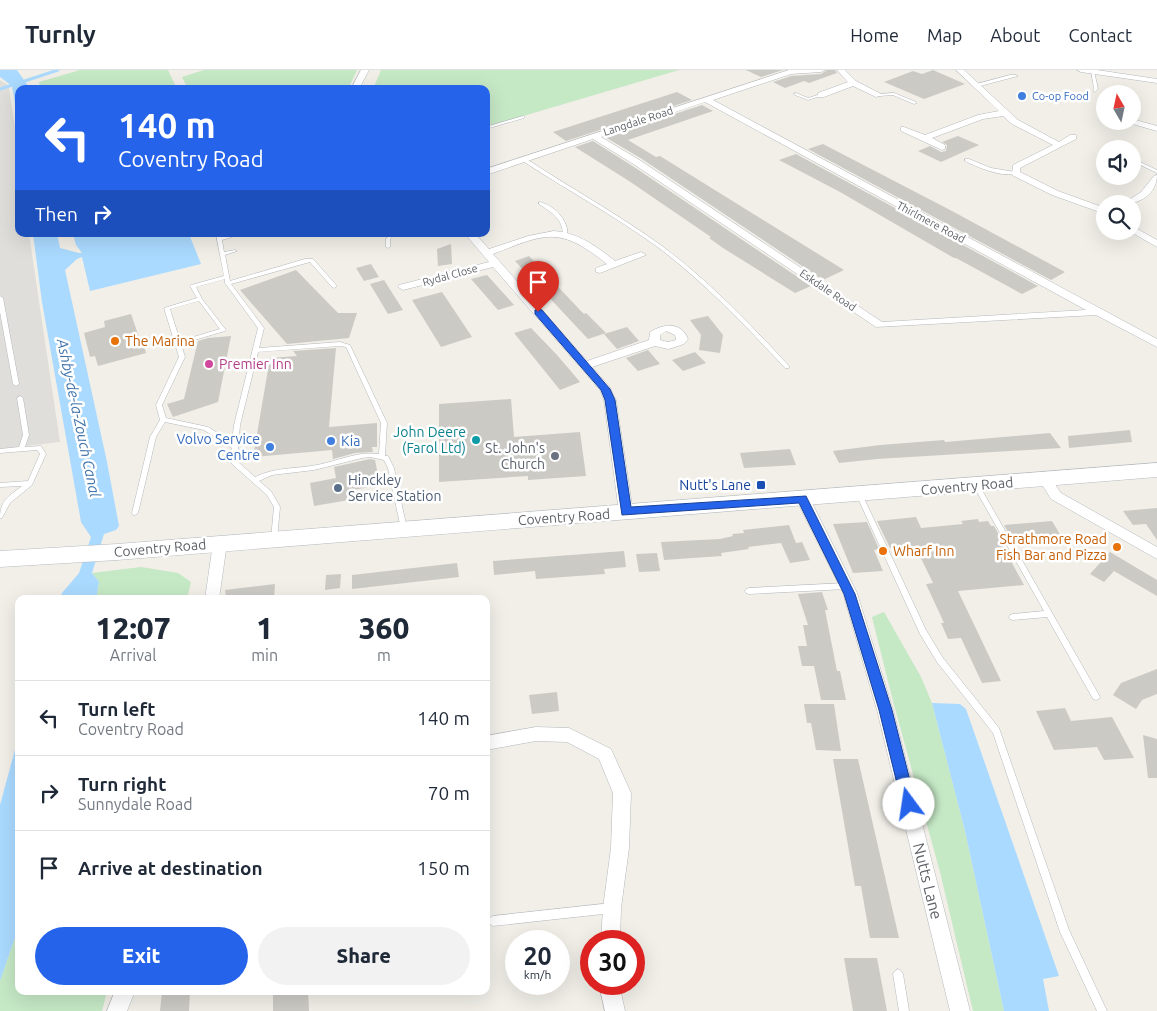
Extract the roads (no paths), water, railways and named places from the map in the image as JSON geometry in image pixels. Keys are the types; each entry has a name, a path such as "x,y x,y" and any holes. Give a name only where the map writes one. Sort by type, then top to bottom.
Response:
{"main road":[{"name":"Coventry Road","path":"0,559 53,557 1157,470"}],"street":[{"path":"357,85 365,70"},
{"name":"Langdale Road","path":"490,171 788,71 821,70"},
{"path":"841,70 853,83 879,94"},
{"path":"960,70 1004,113 1036,135 1059,145"},
{"path":"1081,70 1157,81"},
{"path":"821,95 853,83"},
{"name":"Thirlmere Road","path":"706,99 849,179 1157,344"},
{"path":"925,138 981,117 1004,113"},
{"path":"1141,124 1157,129"},
{"path":"904,129 942,147"},
{"name":"Eskdale Road","path":"594,136 638,163 880,325 1098,312"},
{"path":"1072,137 1016,167 1015,173 1054,193 1096,209"},
{"path":"1141,196 1157,178"},
{"path":"1141,234 1157,244"},
{"path":"488,252 533,236 566,235 575,237 614,265"},
{"path":"473,237 606,389 610,400 626,512"},
{"path":"600,270 641,255"},
{"name":"Rydal Close","path":"403,287 497,263"},
{"path":"586,365 655,342"},
{"path":"1045,480 1056,496 1157,554"},
{"name":"Nutts Lane","path":"803,499 846,586 885,710 960,1011"},
{"path":"213,595 220,543"},
{"path":"490,742 536,734 569,735 604,754 622,793 620,848 612,908 611,930"},
{"path":"117,1011 123,995"},
{"path":"611,995 615,1011"}],"lane":[{"path":"1092,71 1095,91"},
{"path":"975,85 990,84 1001,77 1016,76"},
{"path":"796,94 808,99 821,95"},
{"path":"879,94 894,94 915,103"},
{"path":"490,127 524,117"},
{"path":"523,159 628,225 670,256 723,302 787,367"},
{"path":"966,160 995,172 1015,173"},
{"path":"1141,164 1157,172"},
{"path":"541,203 563,220 566,235"},
{"path":"219,237 228,280 261,328 237,425 234,462 269,493 278,508 274,539"},
{"path":"388,247 388,239 390,237"},
{"path":"223,254 234,251"},
{"path":"178,343 223,330 200,299 193,286 228,280 303,260 311,260 334,286"},
{"path":"0,298 16,384"},
{"path":"135,514 153,437 163,420 159,405 182,358 167,308 200,299"},
{"path":"255,350 340,344 348,346 384,423 382,456"},
{"path":"20,398 26,435 20,450"},
{"path":"163,420 206,428 235,447"},
{"path":"0,451 39,448 43,454 30,483 8,501 0,516"},
{"path":"255,480 264,475 282,470 322,466 338,460 356,457 382,456 386,458 391,468 404,529"},
{"path":"0,485 30,483"},
{"path":"976,485 1096,697"},
{"path":"859,494 923,632 940,660 996,731 1065,932 1102,1011"},
{"path":"749,591 846,586"},
{"path":"1013,617 1048,614"},
{"path":"493,921 612,908"},
{"path":"898,974 904,1011"}],"water":[{"path":"0,70 17,70 27,85 15,85 15,104 12,86 0,77"},
{"name":"Ashby-de-la-Zouch Canal","path":"33,237 58,237 60,248 82,253 76,245 74,237 190,237 201,264 90,291 82,257 65,270 119,526 116,530 104,534 92,573 99,582 97,595 61,595 79,573 91,537 81,522 42,302"},
{"path":"932,703 960,704 966,709 1059,976 1043,979 1049,1011 1004,1011 965,831"},
{"path":"15,750 15,938 0,981 0,805"}],"waterway":[{"path":"0,89 58,70"}],"place":[{"name":"Co-op Food","path":"1022,96"},
{"name":"The Marina","path":"115,341"},
{"name":"Premier Inn","path":"209,364"},
{"name":"John Deere (Farol Ltd)","path":"476,440"},
{"name":"Kia","path":"331,441"},
{"name":"Volvo Service Centre","path":"270,447"},
{"name":"St. John's Church","path":"555,456"},
{"name":"Nutt's Lane","path":"761,485"},
{"name":"Hinckley Service Station","path":"338,488"},
{"name":"Strathmore Road Fish Bar and Pizza","path":"1117,547"},
{"name":"Wharf Inn","path":"883,551"}]}
